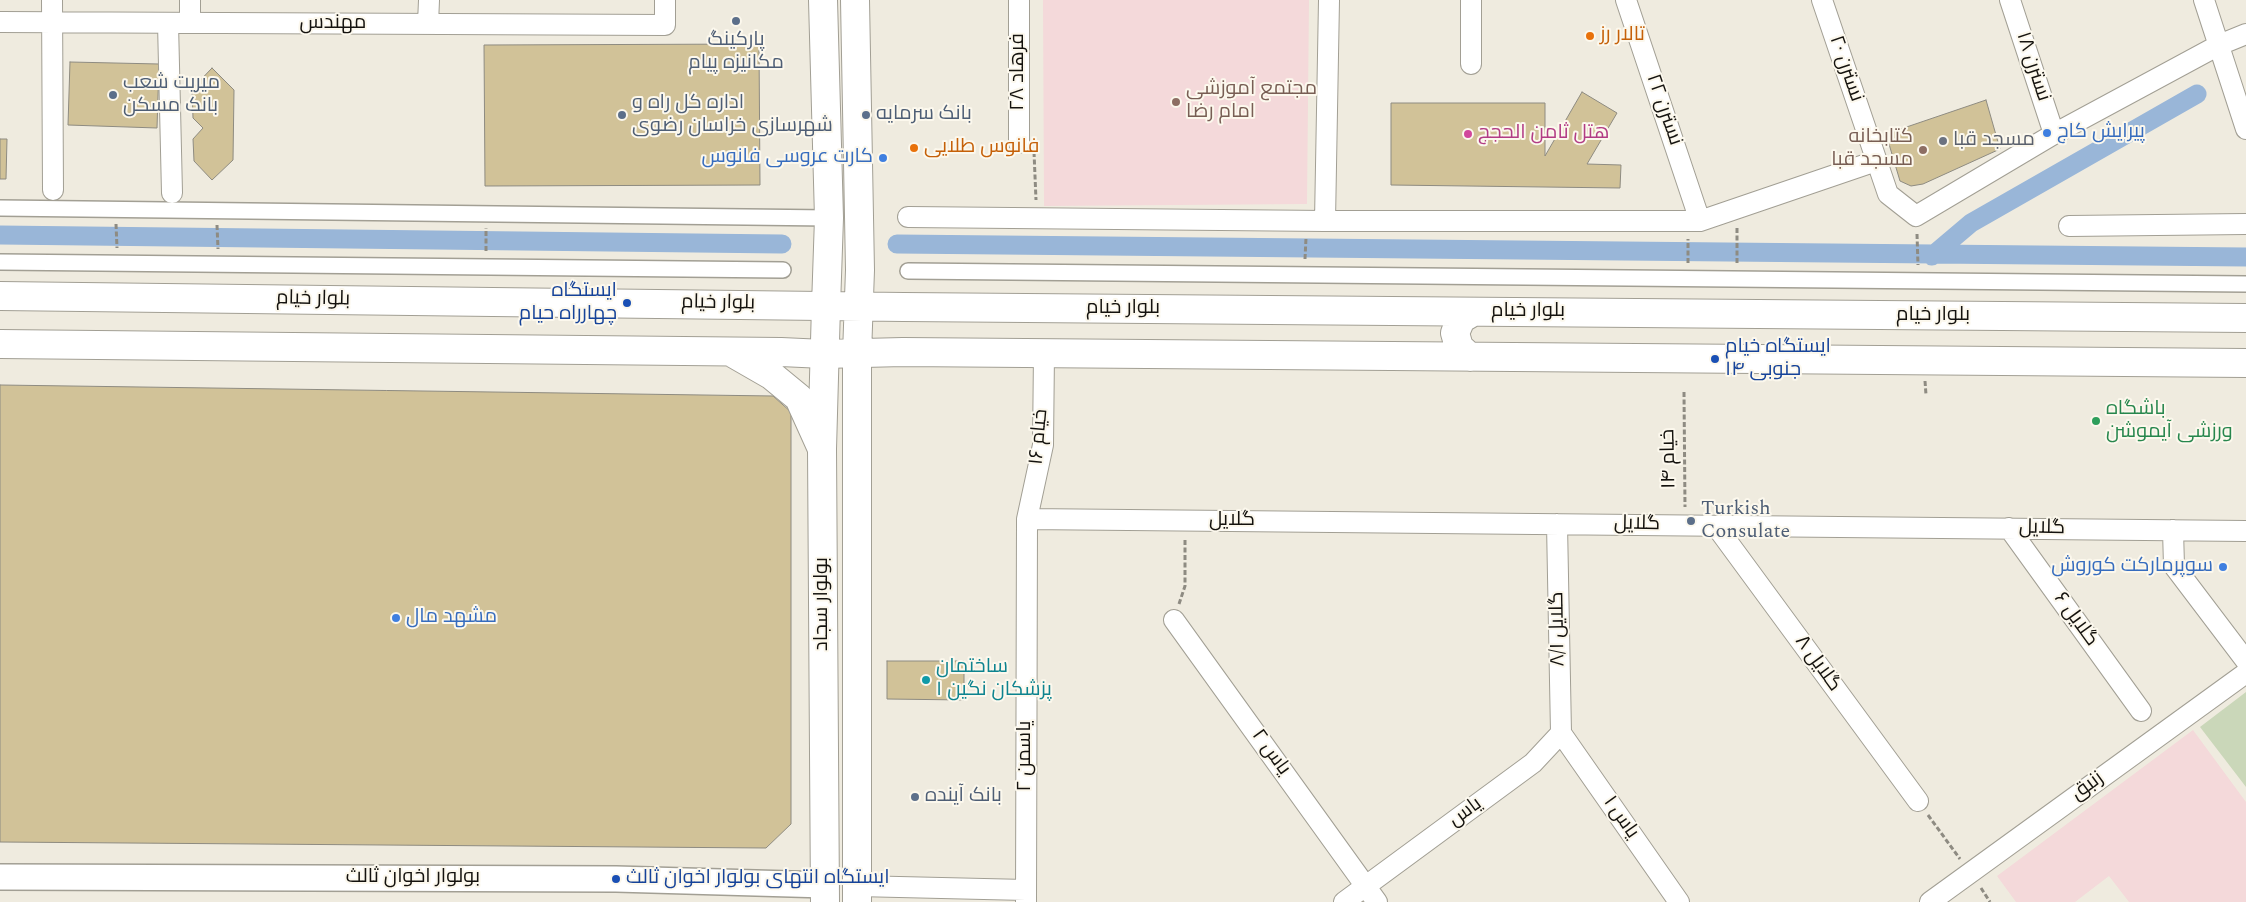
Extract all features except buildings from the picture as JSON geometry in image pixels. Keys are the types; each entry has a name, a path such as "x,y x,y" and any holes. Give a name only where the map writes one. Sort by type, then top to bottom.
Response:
{"main road":[{"name":"بولوار سجاد","path":"823,0 829,218 822,449 825,893"},
{"name":"بولوار سجاد","path":"855,0 859,305 857,354 857,894"},
{"name":"بلوار خیام","path":"0,296 826,306 2246,318"},
{"path":"1470,357 1459,347 1455,333 1460,319 1473,312"},
{"path":"0,344 730,351 824,354 1044,353 2246,363"},
{"path":"730,351 771,375 799,398 822,449"},
{"path":"825,893 857,894"}],"street":[{"path":"52,0 53,190"},
{"path":"190,0 190,23"},
{"path":"428,24 429,0"},
{"name":"مهندس","path":"0,22 665,25 666,0"},
{"name":"فرهاد ۲۸","path":"1019,0 1019,143"},
{"path":"1315,221 1329,0"},
{"path":"1471,0 1471,64"},
{"name":"نسترن ۲۲","path":"1626,0 1694,221"},
{"name":"نسترن ۲۰","path":"1822,0 1888,194 1916,216"},
{"name":"نسترن ۱۸","path":"2010,0 2054,134"},
{"path":"2204,0 2246,129"},
{"path":"168,23 172,193"},
{"path":"1916,216 2054,134 2219,44 2246,34"},
{"path":"908,217 1315,221 1694,221 1876,162"},
{"path":"0,208 829,218"},
{"path":"2069,226 2246,224"},
{"path":"0,262 784,270"},
{"path":"908,271 2246,284"},
{"name":"خیام ۱۶","path":"1027,520 1043,445 1044,353"},
{"name":"گلایل","path":"1027,520 2246,530"},
{"name":"یاسمن ۲","path":"1026,896 1027,520"},
{"name":"گلایل ۸/۱","path":"1557,524 1560,733"},
{"name":"گلایل ۸","path":"1716,526 1918,802"},
{"name":"گلایل ۶","path":"2009,528 2141,711"},
{"path":"2173,530 2174,566 2246,661"},
{"name":"یاس ۲","path":"1174,620 1371,894"},
{"name":"زنبق","path":"1930,902 2246,672"},
{"name":"یاس","path":"1344,902 1371,894 1533,763 1560,733"},
{"name":"یاس ۱","path":"1560,733 1679,902"},
{"name":"بولوار اخوان ثالث","path":"0,877 606,879 825,893"},
{"path":"857,894 1026,896"}],"path":[{"path":"1019,143 1034,150 1037,218"},
{"path":"1736,279 1738,208"},
{"path":"116,209 117,264"},
{"path":"217,210 218,265"},
{"path":"485,267 486,214"},
{"path":"1916,216 1918,266"},
{"path":"1305,275 1315,221"},
{"path":"1688,278 1694,221"},
{"name":"خیام ۱۴","path":"1684,392 1686,525"},
{"path":"1174,620 1185,586 1184,521"},
{"path":"1918,802 1990,902"}],"shaded area":[{"name":"مجتمع آموزشی امام رضا","path":"1043,0 1309,0 1307,204 1044,206"},
{"path":"2193,730 2246,802 2246,902 2129,902 2109,876 2075,902 2016,902 1997,876"}],"green space":[{"path":"2246,692 2246,787 2200,727"}],"waterway":[{"path":"1932,256 1971,223 2197,94"},
{"path":"0,235 782,244"},
{"path":"897,244 2246,257"}],"place":[{"name":"پارکینگ مکانیزه پیام","path":"736,21"},
{"name":"تالار رز","path":"1590,36"},
{"name":"میریت شعب بانک مسکن","path":"113,95"},
{"name":"مجتمع آموزشی امام رضا","path":"1176,102"},
{"name":"اداره کل راه و شهرسازی خراسان رضوی","path":"622,115"},
{"name":"بانک سرمایه","path":"866,115"},
{"name":"پیرایش کاج","path":"2047,133"},
{"name":"هتل ثامن الحجج","path":"1468,134"},
{"name":"مسجد قبا","path":"1943,141"},
{"name":"فانوس طلایی","path":"914,148"},
{"name":"کتابخانه مسجد قبا","path":"1923,150"},
{"name":"کارت عروسی فانوس","path":"883,158"},
{"name":"ایستگاه چهارراه حیام","path":"627,303"},
{"name":"ایستگاه خیام جنوبی ۱۴","path":"1715,359"},
{"name":"باشگاه ورزشی آیموشن","path":"2096,421"},
{"name":"Turkish Consulate","path":"1691,521"},
{"name":"سوپرمارکت کوروش","path":"2223,567"},
{"name":"مشهد مال","path":"396,618"},
{"name":"ساختمان پزشکان نگین ۱","path":"926,680"},
{"name":"بانک آینده","path":"915,797"},
{"name":"ایستگاه انتهای بولوار اخوان ثالث","path":"616,879"}]}
